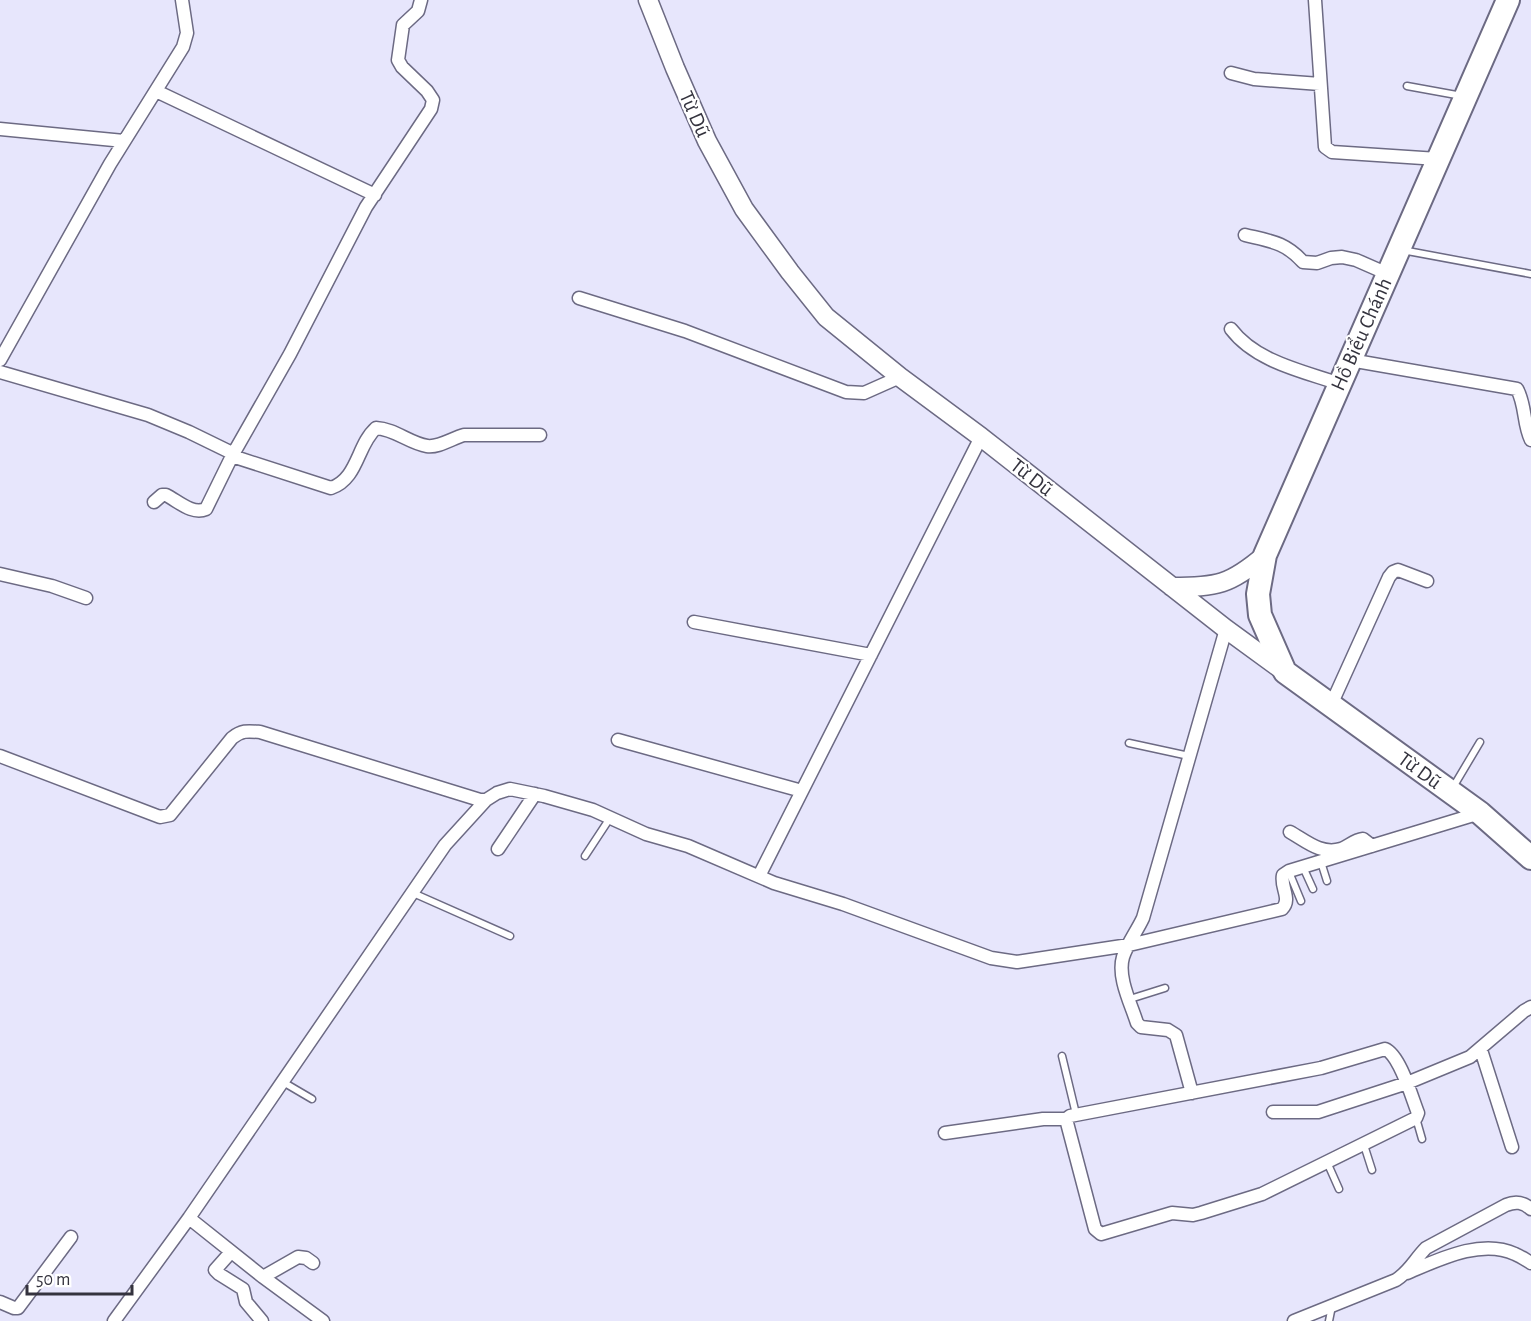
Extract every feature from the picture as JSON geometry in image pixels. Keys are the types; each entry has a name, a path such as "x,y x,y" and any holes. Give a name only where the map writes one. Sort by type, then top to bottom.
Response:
{"highway":[{"name":"Hồ Biểu Chánh","path":"1285,672 1260,615 1258,594 1264,555 1508,0"},
{"name":"Từ Dũ","path":"1285,672 1480,813 1531,858"}],"main road":[{"name":"Từ Dũ","path":"648,0 707,141 744,209 826,317 900,377 1285,672"},
{"path":"1172,587 1219,584 1241,575 1264,555"}],"street":[{"path":"0,360 124,141 187,40 182,0"},
{"path":"154,502 162,495 166,495 194,511 202,512 206,509 232,456 290,354 375,195 430,109 433,100 398,60 403,25 418,10 421,0"},
{"path":"1314,0 1325,147 1332,152 1438,159"},
{"path":"1231,73 1254,79 1320,84"},
{"path":"156,91 375,195"},
{"path":"0,129 124,141"},
{"path":"1245,235 1281,243 1303,262 1317,263 1342,257 1356,260 1388,274"},
{"path":"579,298 685,331 846,392 864,393 900,377"},
{"path":"1232,329 1239,340 1257,352 1277,362 1340,384"},
{"path":"1350,360 1517,389 1522,399 1531,440"},
{"path":"0,372 148,415 224,448 232,456 331,488 343,482 352,471 365,441 376,428 396,432 427,446 438,445 464,435 540,435"},
{"path":"759,876 981,437"},
{"path":"1330,705 1382,590 1393,572 1398,570 1427,581"},
{"path":"0,574 52,586 86,598"},
{"path":"694,622 871,655"},
{"path":"1192,1093 1176,1035 1168,1030 1141,1027 1122,974 1121,964 1143,918 1226,629"},
{"path":"0,756 165,818 170,815 232,738 247,730 479,799"},
{"path":"618,740 802,791"},
{"path":"114,1321 189,1218 445,844 479,799 510,789 593,810 646,834 708,853 774,883 843,904 1007,962 1129,945 1282,909 1286,901 1281,879 1283,874 1289,871 1480,813"},
{"path":"498,849 535,794"},
{"path":"1290,832 1319,849 1341,849 1364,839 1372,846"},
{"path":"1273,1112 1318,1112 1407,1083 1470,1058 1531,1007"},
{"path":"945,1133 1071,1117 1321,1068 1385,1049 1392,1054 1407,1083 1418,1113 1416,1118 1252,1197 1193,1215 1172,1213 1101,1234 1095,1229 1071,1117"},
{"path":"1481,1050 1512,1147"},
{"path":"1407,1273 1417,1256 1426,1248 1506,1205 1514,1202 1525,1204 1531,1209"},
{"path":"189,1218 323,1321"},
{"path":"0,1302 18,1308 71,1237"},
{"path":"1294,1321 1455,1254 1486,1248 1513,1253 1531,1263"},
{"path":"231,1252 215,1269 243,1289 246,1302 262,1321"},
{"path":"263,1277 298,1257 306,1258 313,1263"}],"lane":[{"path":"1407,86 1465,97"},
{"path":"1399,249 1531,274"},
{"path":"1129,742 1190,756"},
{"path":"1450,792 1480,742"},
{"path":"585,856 610,818"},
{"path":"1321,862 1327,881"},
{"path":"1303,867 1313,889"},
{"path":"1289,871 1301,901"},
{"path":"412,893 510,936"},
{"path":"1130,999 1165,988"},
{"path":"1062,1056 1071,1117"},
{"path":"283,1082 312,1099"},
{"path":"1416,1118 1422,1139"},
{"path":"1364,1144 1372,1170"},
{"path":"1327,1162 1339,1189"},
{"path":"1329,1321 1332,1305"}]}
